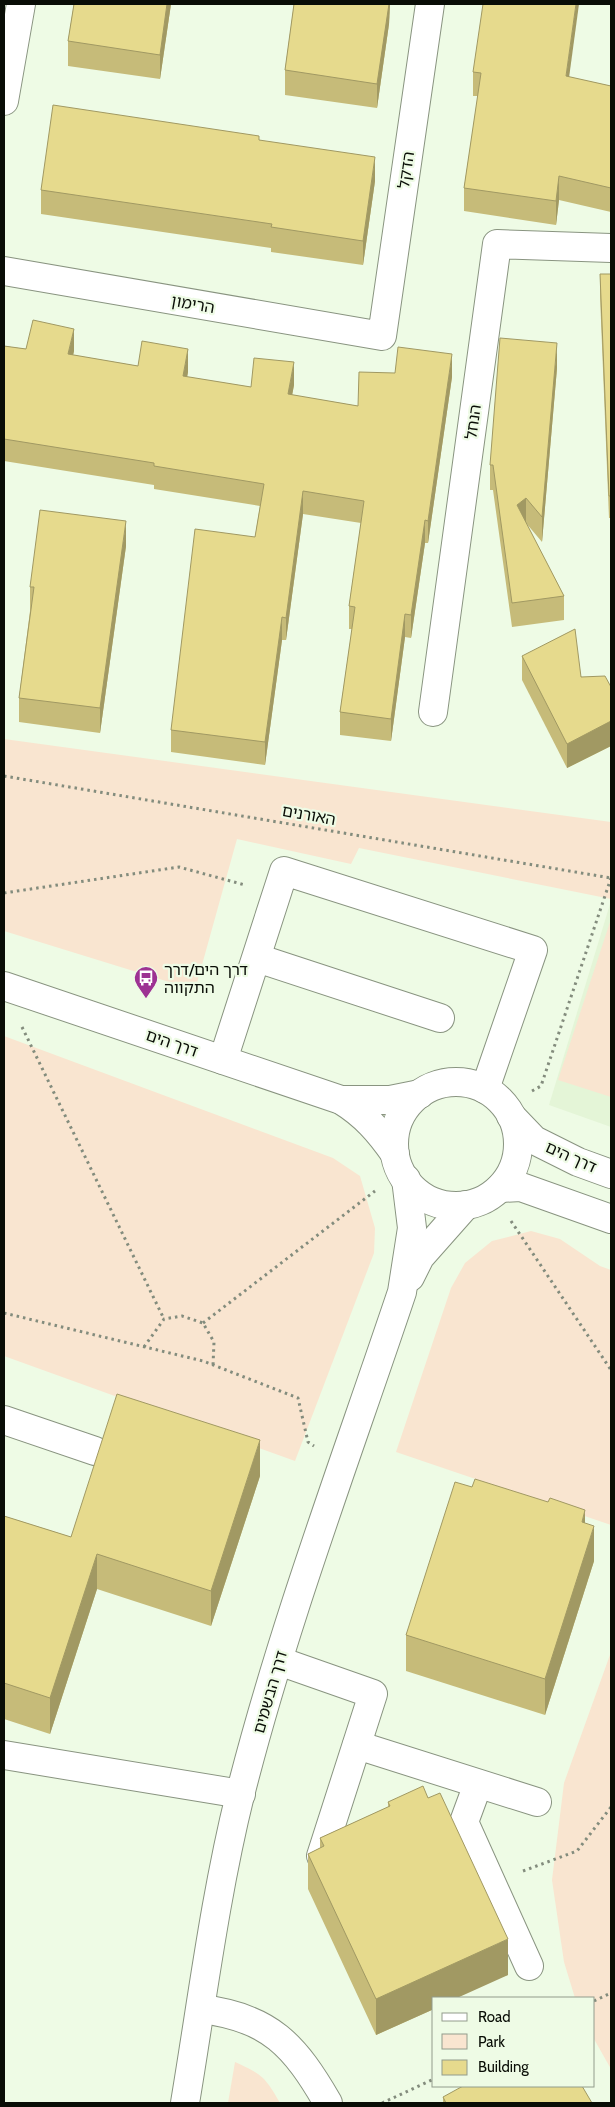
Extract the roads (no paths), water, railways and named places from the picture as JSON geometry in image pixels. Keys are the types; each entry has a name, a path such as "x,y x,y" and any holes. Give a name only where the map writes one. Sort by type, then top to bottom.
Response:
{"street":[{"path":"4,101 21,4"},
{"name":"הדקל","path":"382,336 430,4"},
{"name":"הנחל","path":"433,712 497,244 611,248"},
{"name":"הרימון","path":"4,271 382,336"},
{"path":"224,1060 284,871 533,950 485,1089"},
{"path":"257,958 440,1018"},
{"name":"דרך הים","path":"4,986 341,1100 360,1112 374,1125 401,1168"},
{"path":"496,1191 511,1172 517,1153 517,1134 509,1112 485,1089 465,1083 446,1083 420,1094 401,1116 395,1134 401,1168 428,1198 447,1205 466,1205 496,1191 521,1187 611,1218"},
{"name":"דרך הים","path":"341,1100 390,1100 420,1094"},
{"name":"דרך הים","path":"509,1112 534,1140 578,1162 611,1174"},
{"name":"דרך הבשמים","path":"401,1168 412,1228 402,1292"},
{"name":"דרך הבשמים","path":"184,2103 228,1849 241,1794 278,1661 402,1292 420,1257 466,1205"},
{"path":"4,1420 95,1452"},
{"path":"278,1661 373,1694 321,1856"},
{"path":"357,1745 537,1802"},
{"path":"4,1756 241,1794"},
{"path":"478,1784 464,1822 529,1966"},
{"path":"201,2009 230,2012 253,2022 274,2035 302,2062 328,2103"}],"place":[{"name":"דרך הים/דרך התקווה","path":"146,999"}]}
